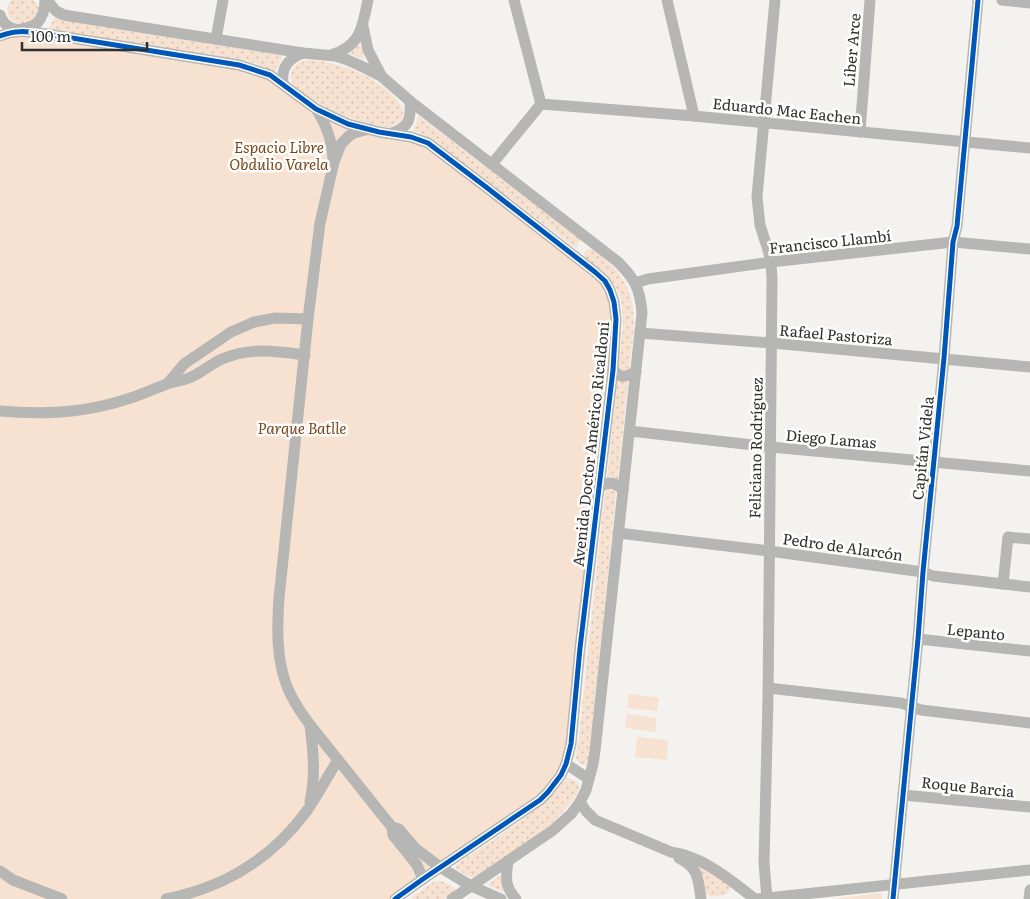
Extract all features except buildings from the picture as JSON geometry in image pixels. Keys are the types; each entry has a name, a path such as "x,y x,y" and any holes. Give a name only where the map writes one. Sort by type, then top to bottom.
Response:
{"street":[{"path":"0,15 7,26 20,30 33,26 38,23 43,14 46,0"},
{"path":"46,0 64,15 304,53 331,55 345,59 381,76 410,101 618,262 635,282 640,297 642,313 595,751 589,779 580,802 571,814 552,831 452,899"},
{"path":"216,38 223,0"},
{"path":"331,55 345,50 352,44 362,26 368,0"},
{"path":"492,164 540,104 514,0"},
{"path":"667,0 694,116"},
{"name":"Feliciano Rodríguez","path":"760,899 764,863 768,688 772,279 771,262 760,226 757,204 775,0"},
{"name":"Líber Arce","path":"860,132 870,0"},
{"name":"Capitán Videla","path":"893,899 944,358 953,242 957,226 978,0"},
{"path":"1002,0 1030,3"},
{"path":"362,26 368,50 381,76"},
{"name":"Avenida Doctor Américo Ricaldoni","path":"0,36 20,30 239,65 270,74 316,109 348,124 418,139 438,150 605,281 612,296 616,319 613,370 571,744 566,764 555,783 540,800 440,867 400,897"},
{"path":"284,84 283,77 287,65 291,59 304,53"},
{"path":"392,134 408,123 410,101"},
{"name":"Eduardo Mac Eachen","path":"540,104 694,116 1030,148"},
{"path":"316,109 330,137 334,162"},
{"path":"369,129 354,133 341,144 334,162 317,237 279,598 278,650 288,689 297,704 310,724 392,827 393,835 417,865 423,879"},
{"path":"578,259 581,247 591,242"},
{"name":"Francisco Llambí","path":"635,282 648,278 771,262 953,242 1030,249"},
{"path":"168,383 184,364 231,332 254,322 275,318 308,320"},
{"name":"Rafael Pastoriza","path":"640,333 772,343 1030,367"},
{"path":"0,411 39,413 80,410 122,401 168,383 189,378 221,360 244,352 265,350 305,355"},
{"path":"613,370 618,375 625,377 636,372"},
{"name":"Diego Lamas","path":"630,431 771,447 1030,471"},
{"path":"599,487 605,483 615,484 623,490"},
{"name":"Pedro de Alarcón","path":"618,533 769,551 923,572 933,576 1030,587"},
{"path":"1003,584 1008,537 1030,539"},
{"name":"Lepanto","path":"918,640 1030,652"},
{"path":"768,688 901,703 920,710 1030,723"},
{"path":"307,810 312,792 314,772 310,724"},
{"path":"166,899 208,887 243,870 282,841 307,810 338,760"},
{"path":"566,764 589,779"},
{"name":"Roque Barcia","path":"903,795 1030,807"},
{"path":"580,802 595,820 671,852 708,864 760,899 1030,870"},
{"path":"392,827 399,829 416,849 440,867 472,886 501,899"},
{"path":"671,852 692,866 696,872 701,899"},
{"path":"508,861 506,872 507,884 516,899"},
{"path":"0,871 12,880 62,899"},
{"path":"1029,899 1030,890"}],"green space":[{"path":"12,0 34,0 39,8 36,18 23,24 10,18 7,9"},
{"path":"55,17 63,20 283,55 275,72 254,63 240,60 49,29"},
{"name":"Parque Batlle","path":"10,32 250,68 316,109 411,137 595,272 614,302 571,744 555,783 395,899 0,899 0,36"},
{"path":"360,44 364,58 363,59 349,54"},
{"path":"307,60 327,62 346,68 362,74 384,87 398,101 402,108 403,115 400,122 390,127 371,124 335,112 313,100 294,85 291,77 293,69 299,63"},
{"path":"419,116 581,240 576,248 432,140 413,131"},
{"path":"587,249 598,253 618,273 626,285 631,298 634,325 633,339 629,370 624,372 618,367 623,312 618,291 603,272 585,258 584,253"},
{"path":"617,380 628,382 618,479 607,478"},
{"path":"608,488 615,489 616,493 589,760 584,765 579,763 575,757 578,746 605,491"},
{"path":"629,694 659,698 657,711 627,708"},
{"path":"627,714 657,718 655,732 625,728"},
{"path":"637,737 668,740 667,760 635,757"},
{"path":"568,778 578,784 578,792 564,811 542,832 474,878 456,869 456,865 500,836 542,804"},
{"path":"698,865 729,884 730,888 727,893 709,896 703,887"},
{"path":"501,875 504,891 503,892 488,885"},
{"path":"442,881 455,888 455,891 444,899 411,899 433,882"},
{"path":"879,893 882,895 882,899 832,899"}],"cycle path":[{"path":"893,899 944,358 953,242 957,226 978,0"},
{"path":"0,36 17,32 47,34 239,65 270,75 316,109 348,124 379,132 411,137 428,143 595,272 605,281 610,290 616,319 613,370 580,648 571,744 566,764 561,775 540,800 395,899"}],"park label":[{"name":"Espacio Libre Obdulio Varela","path":"279,154"}]}
